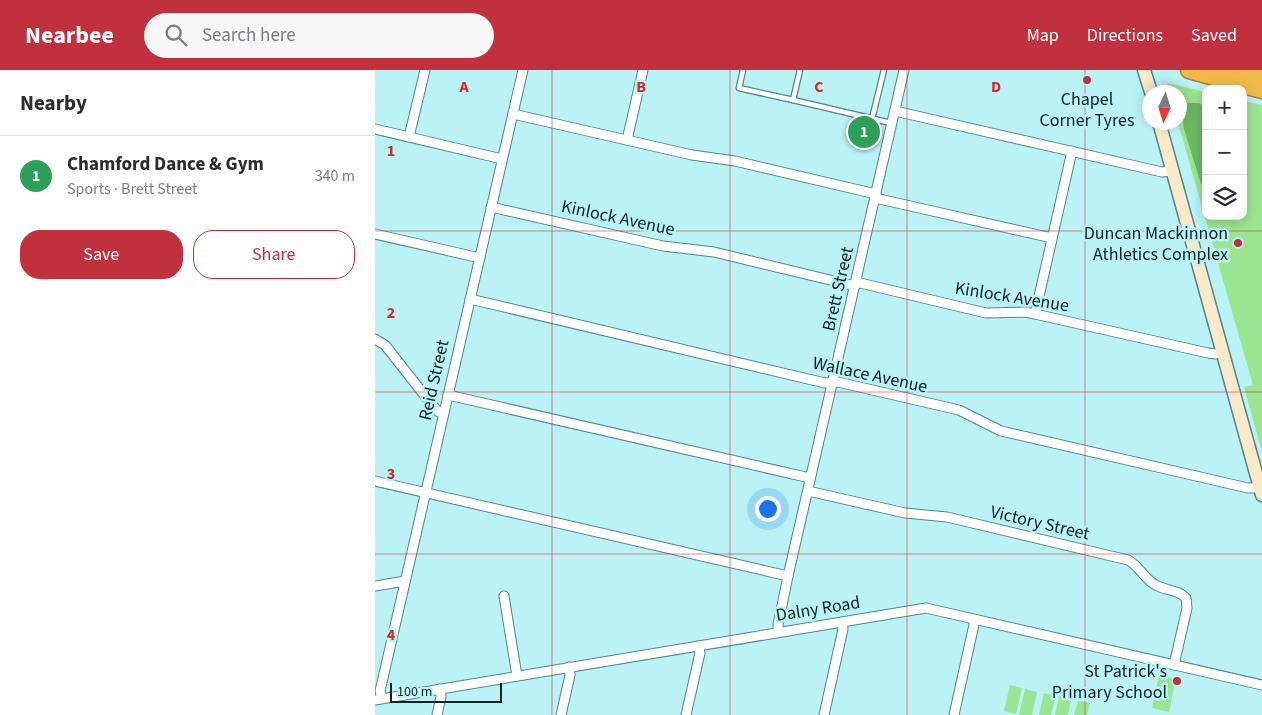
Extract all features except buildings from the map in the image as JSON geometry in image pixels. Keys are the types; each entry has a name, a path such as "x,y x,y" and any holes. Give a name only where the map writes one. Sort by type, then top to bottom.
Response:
{"highway":[{"path":"1189,70 1262,90"},
{"path":"1228,70 1262,78"}],"street":[{"path":"409,137 425,70"},
{"name":"Reid Street","path":"378,699 523,70"},
{"path":"627,140 643,70"},
{"name":"Brett Street","path":"778,632 777,627 788,576 905,70"},
{"path":"1144,70 1149,85"},
{"path":"895,111 1162,172 1172,171"},
{"path":"513,114 692,155 735,161 1052,238"},
{"path":"375,129 502,159"},
{"path":"1161,130 1261,492"},
{"path":"1035,314 1072,151"},
{"name":"Kinlock Avenue","path":"491,207 663,246 714,252 986,313 1025,312 1208,353 1223,353"},
{"path":"375,234 480,258"},
{"name":"Wallace Avenue","path":"470,299 825,383 841,383 959,410 1001,432 1261,492"},
{"path":"375,339 385,345 433,406 443,412"},
{"path":"447,395 811,478"},
{"path":"375,481 788,576"},
{"name":"Victory Street","path":"808,491 905,514 947,517 1128,560 1136,565 1155,585 1178,592 1187,598 1187,608 1174,665"},
{"path":"375,586 405,581"},
{"path":"504,596 517,676"},
{"name":"Dalny Road","path":"378,699 925,608 1262,685"},
{"path":"954,715 975,620"},
{"path":"824,715 843,629 842,622"},
{"path":"685,715 700,654 698,646"},
{"path":"561,715 570,675 569,667"},
{"path":"437,715 441,698 440,689"}],"lane":[{"path":"743,70 739,88 892,124"},
{"path":"793,100 800,70"},
{"path":"872,119 884,70"}],"green space":[{"name":"Duncan Mackinnon Athletics Complex","path":"1187,88 1202,91 1202,207 1180,130 1187,130"},
{"name":"Duncan Mackinnon Athletics Complex","path":"1247,102 1262,105 1262,452 1244,387 1253,385 1206,220 1247,220"},
{"path":"1187,103 1199,103 1202,105 1201,184 1184,130 1187,130"},
{"path":"1159,675 1176,679 1169,712 1152,708"},
{"path":"1010,685 1022,688 1016,714 1004,711"},
{"path":"1025,689 1037,692 1032,715 1019,715"},
{"path":"1044,693 1056,696 1051,715 1039,715"},
{"path":"1059,696 1071,699 1068,715 1055,715"},
{"path":"1078,701 1090,703 1087,715 1074,715"}],"place":[{"name":"Chapel Corner Tyres","path":"1087,80"},
{"name":"Chamford Dance & Gym","path":"864,132"},
{"name":"Duncan Mackinnon Athletics Complex","path":"1238,243"},
{"name":"St Patrick's Primary School","path":"1177,681"}]}
